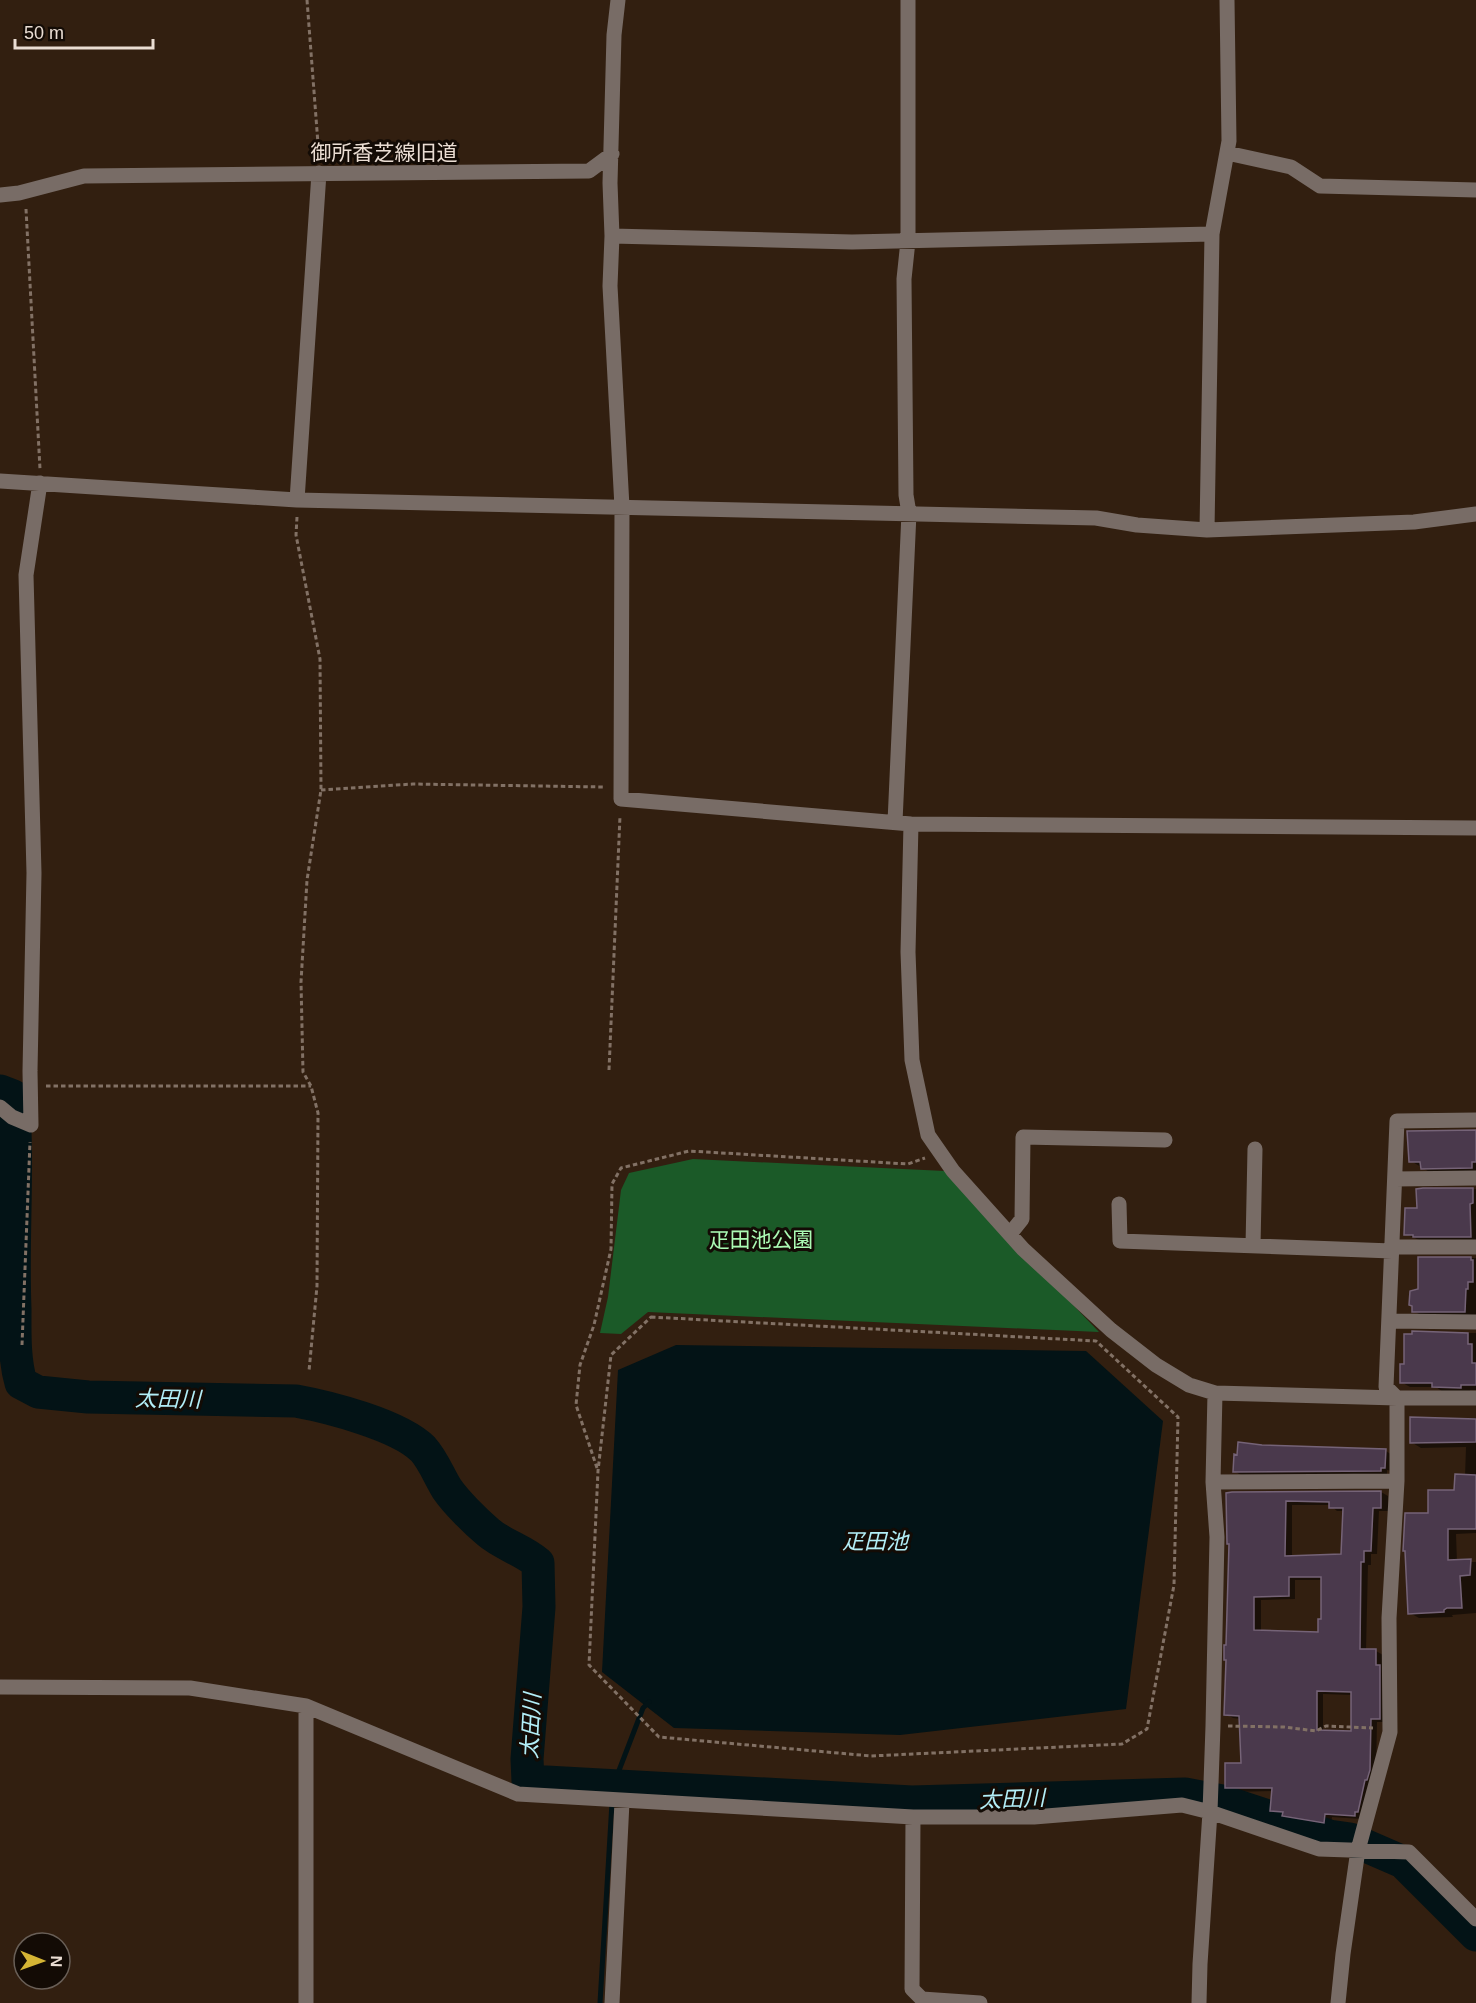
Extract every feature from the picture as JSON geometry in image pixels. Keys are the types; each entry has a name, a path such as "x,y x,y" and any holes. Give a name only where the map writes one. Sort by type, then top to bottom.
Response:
{"street":[{"path":"618,0 614,35 610,286 622,507 621,793 911,824 1476,828"},
{"path":"895,822 909,513 906,495 904,279 908,241 908,0"},
{"path":"1207,530 1212,234 1229,141 1227,0"},
{"path":"1227,153 1291,167 1320,186 1476,190"},
{"name":"御所香芝線旧道","path":"0,195 25,192 84,176 589,171 612,154"},
{"path":"297,500 319,173"},
{"path":"612,236 840,242 1212,234"},
{"path":"0,481 297,500 1096,518 1137,525 1207,530 1414,522 1476,514"},
{"path":"0,1107 12,1117 31,1125 34,873 26,575 40,483"},
{"path":"911,824 908,952 912,1060 928,1135 953,1171 1023,1249 1111,1330 1156,1365 1189,1385 1215,1393 1476,1398"},
{"path":"1338,2003 1358,1851 1390,1728 1389,1618 1397,1481 1397,1398 1386,1387 1397,1121 1476,1120"},
{"path":"1010,1234 1022,1219 1023,1137 1165,1140"},
{"path":"1253,1246 1255,1149"},
{"path":"1395,1179 1476,1178"},
{"path":"1119,1204 1119,1242 1392,1249 1476,1247"},
{"path":"1389,1321 1476,1322"},
{"path":"1199,2003 1213,1726 1216,1537 1213,1482 1215,1393"},
{"path":"1213,1482 1397,1481"},
{"path":"0,1687 190,1688 306,1707 518,1794 622,1802 913,1817 1035,1818 1182,1805 1210,1812 1319,1849 1409,1852 1476,1919"},
{"path":"306,1707 306,2003"},
{"path":"612,2003 622,1802"},
{"path":"913,1817 912,1989 922,1999 980,2003"}],"path":[{"path":"307,0 319,145 319,173"},
{"path":"25,192 40,483"},
{"path":"297,500 296,535 320,659 321,790 307,880 301,982 303,1072 312,1086 318,1113 317,1286 309,1371"},
{"path":"321,790 413,784 621,793 609,1070"},
{"path":"30,1086 312,1086"},
{"path":"22,1345 31,1125"},
{"path":"598,1471 611,1355 651,1317 1096,1341 1178,1416 1174,1585 1147,1729 1122,1744 871,1756 659,1737 589,1665 598,1471 576,1405 580,1365 594,1325 611,1249 612,1184 621,1168 689,1151 908,1164 941,1153"},
{"path":"1213,1726 1284,1727 1316,1731 1326,1726 1390,1728"}],"green space":[{"name":"疋田池公園","path":"693,1159 945,1171 1099,1332 648,1312 621,1334 600,1333 608,1297 621,1190 629,1173"}],"water":[{"name":"疋田池","path":"676,1345 1086,1351 1163,1421 1126,1709 900,1735 674,1728 602,1672 618,1370"}],"building":[{"path":"1476,1130 1476,1162 1472,1162 1472,1168 1421,1169 1420,1162 1409,1162 1407,1131"},
{"path":"1473,1188 1473,1203 1470,1204 1471,1237 1404,1235 1405,1208 1417,1208 1416,1189"},
{"path":"1418,1257 1471,1257 1473,1282 1468,1282 1468,1289 1466,1289 1465,1312 1412,1312 1412,1306 1409,1305 1410,1291 1418,1289"},
{"path":"1412,1331 1468,1333 1468,1344 1472,1344 1472,1363 1476,1363 1476,1385 1461,1385 1461,1388 1432,1387 1432,1383 1400,1383 1400,1364 1404,1364 1404,1334 1412,1334"},
{"path":"1410,1417 1476,1419 1476,1442 1410,1443"},
{"path":"1238,1442 1262,1445 1386,1449 1385,1468 1381,1468 1381,1471 1233,1472 1234,1454 1237,1455"},
{"path":"1455,1474 1476,1475 1476,1529 1448,1529 1448,1560 1471,1559 1470,1575 1460,1576 1462,1608 1447,1608 1444,1612 1408,1614 1405,1551 1403,1551 1405,1513 1428,1513 1428,1490 1454,1490"},
{"path":"1381,1491 1381,1508 1373,1508 1371,1551 1364,1551 1364,1562 1361,1562 1360,1649 1376,1649 1376,1665 1380,1665 1380,1719 1371,1719 1370,1770 1355,1816 1325,1814 1324,1823 1282,1816 1283,1812 1270,1811 1272,1788 1225,1788 1225,1763 1241,1763 1239,1716 1224,1715 1226,1660 1224,1660 1224,1645 1226,1645 1229,1544 1227,1544 1226,1493","holes":["1286,1501 1329,1502 1329,1508 1343,1508 1341,1554 1285,1556","1289,1577 1321,1577 1321,1619 1318,1619 1318,1632 1254,1630 1254,1597 1289,1596","1317,1691 1351,1692 1351,1731 1317,1730"]}],"waterway":[{"name":"太田川","path":"0,1091 13,1096 15,1123 15,1337 21,1383 38,1392 88,1397 296,1401 363,1418 412,1440 427,1453 455,1500 483,1528 538,1563 539,1607 527,1759 528,1781 912,1802 1185,1794 1222,1801 1329,1836 1350,1839 1403,1862 1476,1935"},
{"path":"600,2003 613,1786 643,1708 649,1702"}]}
